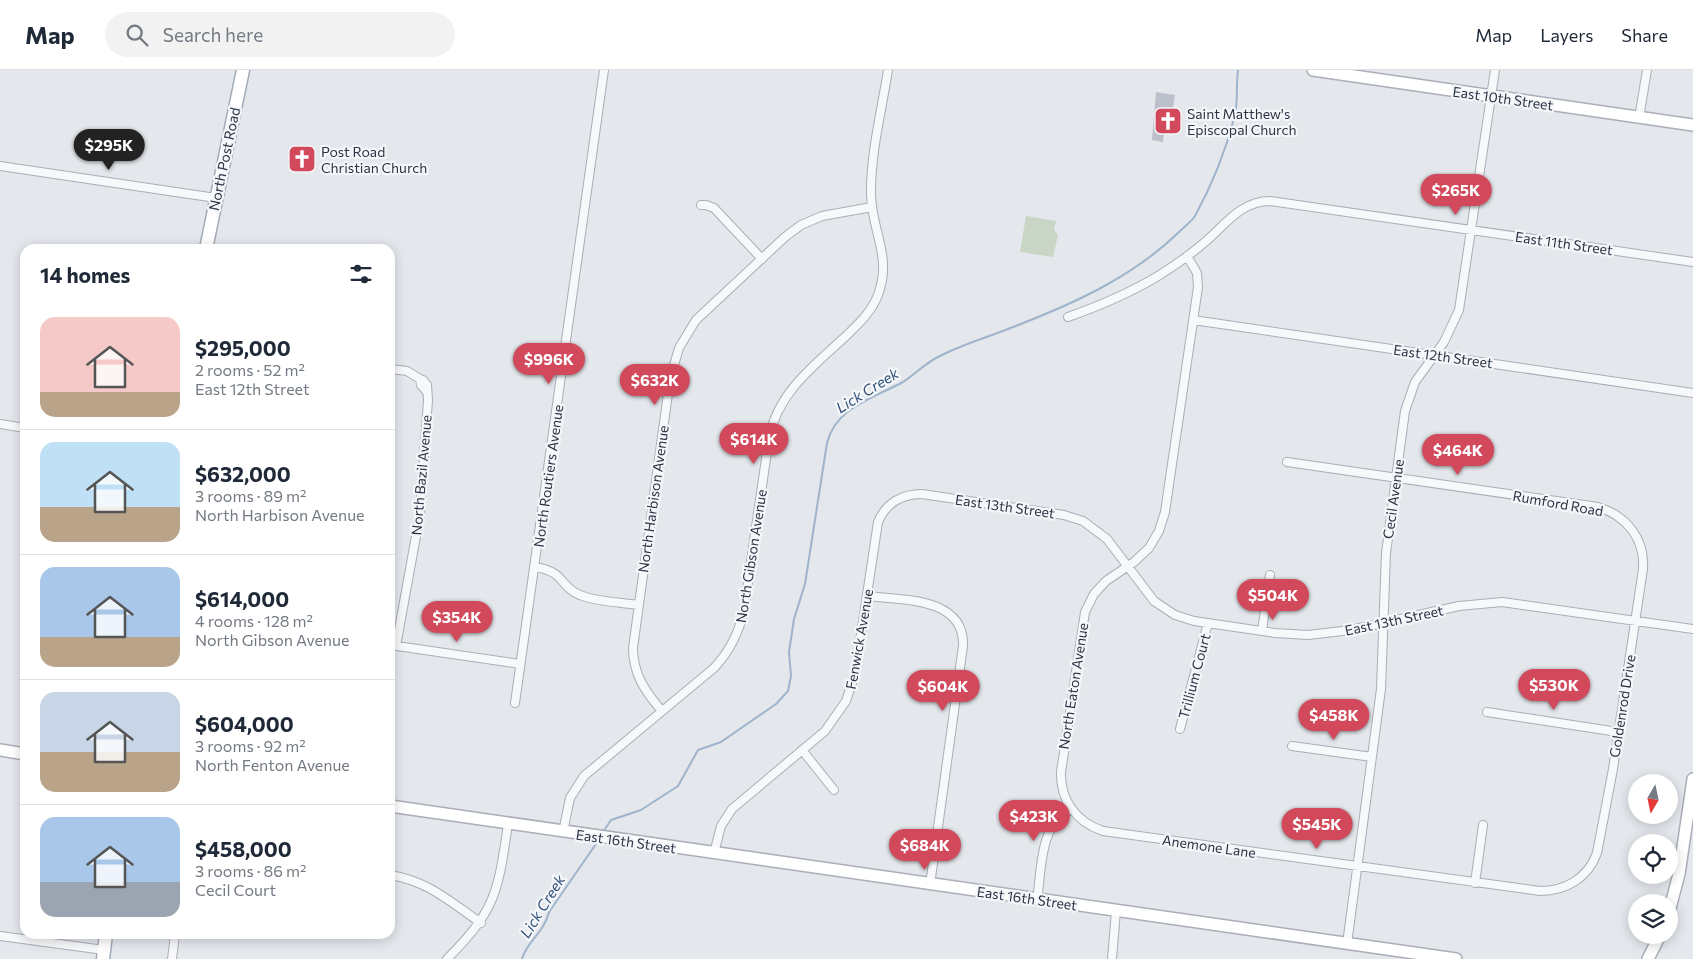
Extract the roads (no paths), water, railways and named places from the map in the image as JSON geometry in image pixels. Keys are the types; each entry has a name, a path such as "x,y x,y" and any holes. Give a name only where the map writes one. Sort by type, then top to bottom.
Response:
{"main road":[{"name":"North Post Road","path":"207,244 242,70"},
{"path":"103,955 105,939"}],"street":[{"name":"North Routiers Avenue","path":"515,703 604,70"},
{"name":"North Gibson Avenue","path":"563,832 570,798 584,776 714,668 727,653 736,637 744,610 769,438 777,413 798,380 865,317 880,288 884,272 884,253 872,207 872,180 888,70"},
{"name":"East 10th Street","path":"1313,70 1343,72 1491,96 1693,125"},
{"name":"Cecil Avenue","path":"1347,944 1382,683 1386,553 1395,478 1408,397 1418,376 1449,334 1459,310 1495,70"},
{"path":"1639,118 1647,70"},
{"path":"0,166 216,198"},
{"name":"East 11th Street","path":"1068,317 1117,298 1154,278 1187,256 1241,209 1253,203 1270,201 1693,262"},
{"path":"701,205 714,208 762,259"},
{"name":"North Harbison Avenue","path":"662,710 644,689 635,668 633,648 670,379 675,357 696,320 792,232 807,222 838,211 872,207"},
{"name":"North Eaton Avenue","path":"1071,809 1062,788 1061,772 1083,619 1099,589 1149,548 1164,518 1198,280 1195,267 1187,256"},
{"name":"East 12th Street","path":"1193,320 1693,393"},
{"name":"North Bazil Avenue","path":"395,370 406,372 426,382 427,392 420,514 395,636"},
{"path":"0,424 20,427"},
{"name":"Rumford Road","path":"1287,462 1595,507 1619,517"},
{"name":"East 13th Street","path":"899,499 909,495 922,494 1070,516 1089,524 1102,534 1144,590 1161,606 1181,617 1262,632 1298,635 1324,634 1486,602 1509,603 1693,629"},
{"name":"Fenwick Avenue","path":"714,853 720,829 730,812 829,726 849,696 855,674 878,522 884,510 899,499"},
{"name":"Goldenrod Drive","path":"1563,888 1585,874 1597,853 1635,621 1643,559 1636,537 1619,517"},
{"path":"534,567 552,571 571,590 582,596 638,605"},
{"path":"1262,632 1270,576"},
{"path":"867,596 942,608 955,618 962,633 963,646 930,885"},
{"name":"Trillium Court","path":"1180,729 1208,623"},
{"path":"395,646 520,664"},
{"path":"1488,712 1618,732"},
{"path":"1292,746 1372,757"},
{"path":"0,750 20,753"},
{"path":"802,750 834,790"},
{"path":"1674,894 1679,874 1693,779"},
{"name":"East 16th Street","path":"395,807 1456,959"},
{"path":"1038,900 1047,836 1057,818 1071,809"},
{"name":"Anemone Lane","path":"1071,809 1088,825 1103,831 1475,883 1540,891 1563,888"},
{"path":"447,959 480,923 498,886 508,824"},
{"path":"1475,883 1483,825"},
{"path":"395,876 414,879 424,884 480,923"},
{"path":"1112,959 1116,911"},
{"path":"0,936 103,955"},
{"path":"172,959 174,939"},
{"path":"1648,959 1656,944"}],"waterway":[{"name":"Lick Creek","path":"603,832 611,820 641,810 678,786 698,750 721,742 776,704 788,691 791,676 789,652 794,619 805,584 827,443 839,421 847,412 903,382 935,359 1080,299 1122,276 1161,248 1193,218 1213,180 1235,115 1238,70"},
{"name":"Lick Creek","path":"522,959 527,947 543,926 549,912 598,841"}],"place":[{"name":"Saint Matthew's Episcopal Church","path":"1168,121"},
{"name":"Post Road Christian Church","path":"302,159"}]}
